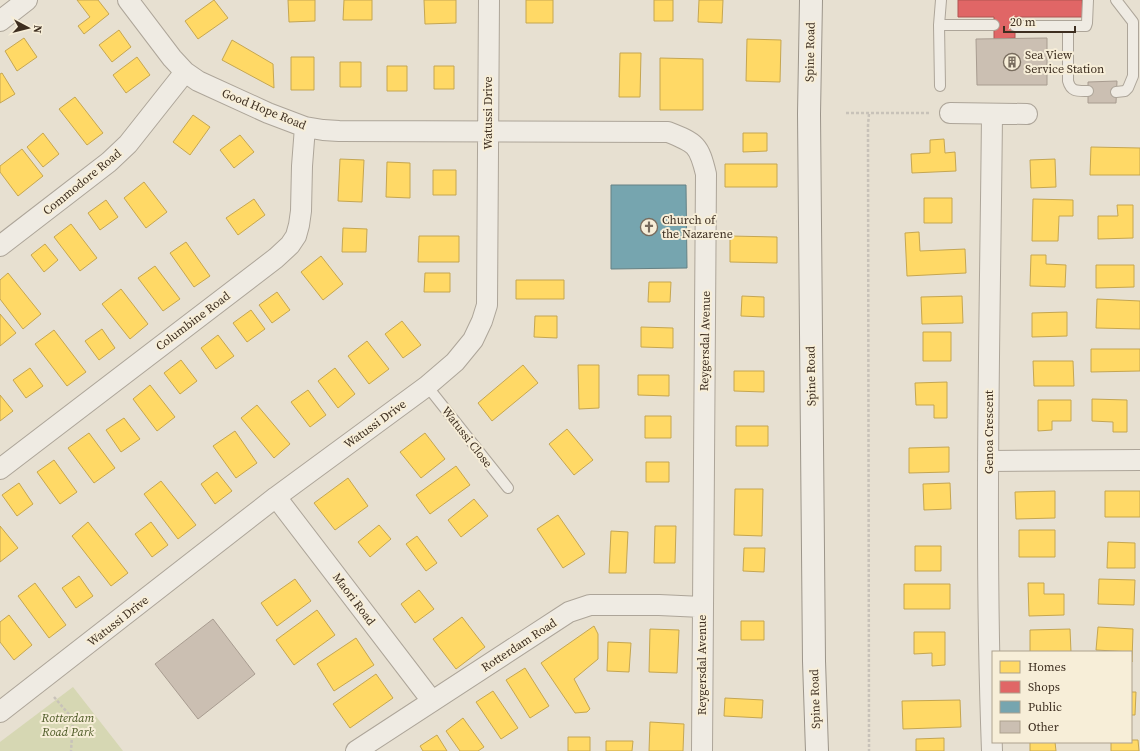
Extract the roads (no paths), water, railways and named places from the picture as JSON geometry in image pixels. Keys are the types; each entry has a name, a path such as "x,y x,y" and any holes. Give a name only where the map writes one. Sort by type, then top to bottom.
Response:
{"main road":[{"name":"Spine Road","path":"811,0 809,122 816,751"}],"street":[{"path":"0,21 27,0"},
{"name":"Good Hope Road","path":"128,0 172,58 185,72 198,81 219,91 268,113 305,127 323,130 487,131"},
{"name":"Watussi Drive","path":"0,712 41,682 276,497 427,386 456,362 473,340 482,321 487,305 489,0"},
{"name":"Commodore Road","path":"0,246 109,162 128,144 185,72"},
{"path":"950,113 1027,114"},
{"name":"Genoa Crescent","path":"992,114 988,461 989,662 992,751"},
{"name":"Columbine Road","path":"0,469 276,258 290,244 296,236 301,211 305,127"},
{"name":"Reygersdal Avenue","path":"487,131 668,132 695,144 701,154 706,174 702,751"},
{"path":"988,461 1140,460"},
{"name":"Maori Road","path":"276,497 432,701"},
{"name":"Rotterdam Road","path":"356,751 569,612 590,606 659,605 702,607"}],"lane":[{"path":"940,86 939,25 941,0"},
{"path":"1015,26 1086,26 1088,23 1088,0"},
{"path":"1116,0 1136,22 1133,76 1128,88 1124,91 1116,92"},
{"path":"939,25 994,25"},
{"path":"1068,26 1069,87 1073,90 1088,91"},
{"name":"Watussi Close","path":"427,386 508,488"}],"place":[{"name":"Sea View Service Station","path":"1012,62"},
{"name":"Church of the Nazarene","path":"649,227"}],"park label":[{"name":"Rotterdam Road Park","path":"68,725"}]}
